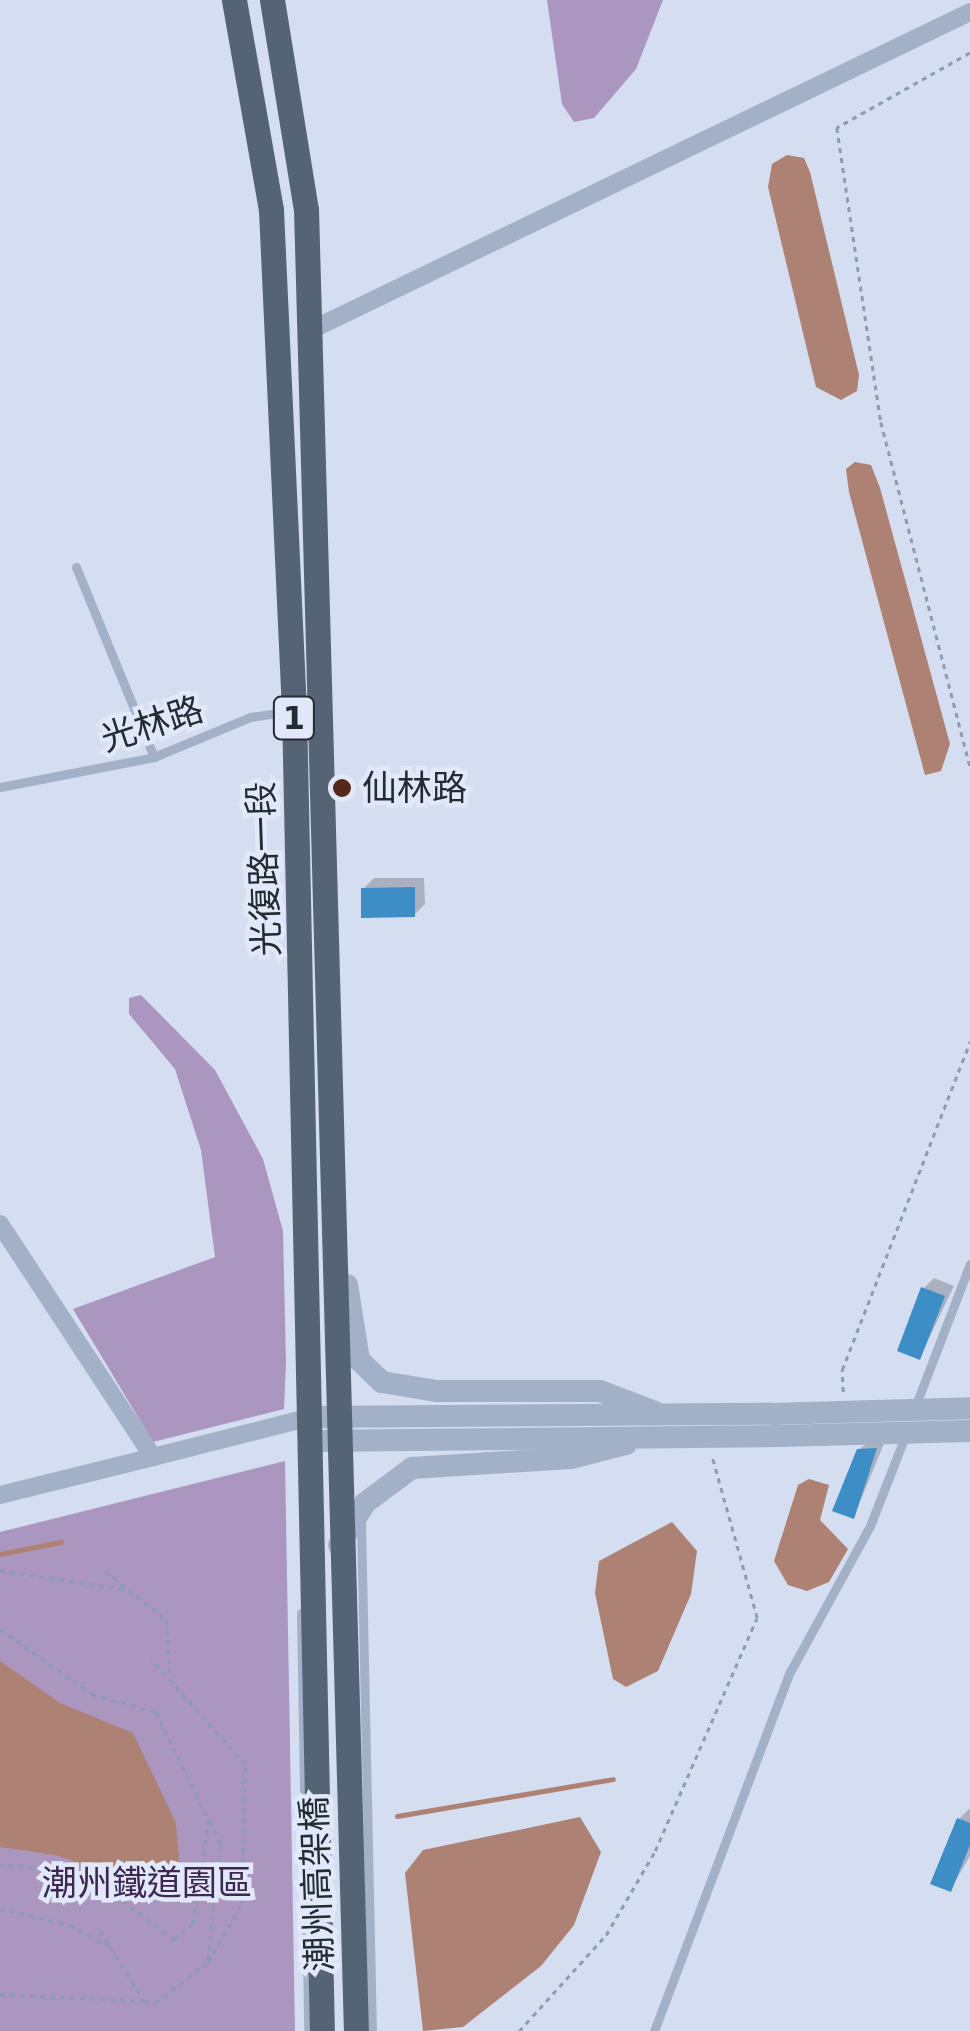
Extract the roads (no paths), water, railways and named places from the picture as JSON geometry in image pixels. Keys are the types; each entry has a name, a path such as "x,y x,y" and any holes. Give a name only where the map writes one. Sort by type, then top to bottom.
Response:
{"main road":[{"name":"光復路一段","path":"234,0 270,210 306,710 332,1192"},
{"name":"光復路一段","path":"272,0 306,209 306,710 323,1428"},
{"name":"1","path":"323,1428 332,1192"},
{"name":"潮州高架橋","path":"323,1428 339,1545 356,2031"},
{"name":"潮州高架橋","path":"322,2031 314,1735 323,1428"}],"street":[{"path":"309,331 970,12"},
{"path":"332,1192 347,1251 352,1338 382,1382 437,1391 600,1391 658,1424"},
{"path":"0,1224 153,1457"},
{"path":"776,1425 970,1408"},
{"path":"339,1545 364,1504 394,1476 426,1463 571,1458 658,1424"},
{"path":"0,1496 153,1457 323,1428 658,1424 970,1431"}],"lane":[{"path":"76,567 154,757"},
{"name":"光林路","path":"0,786 154,757 250,717 306,710"},
{"path":"654,2031 790,1672 870,1526 970,1264"},
{"path":"308,2031 298,1470 323,1428"},
{"path":"364,1504 357,1549 372,2031"}],"waterway":[{"path":"0,1554 61,1542"},
{"path":"397,1816 613,1779"}],"place":[{"name":"仙林路","path":"342,788"}],"park label":[{"name":"潮州鐵道園區","path":"147,1883"}]}
